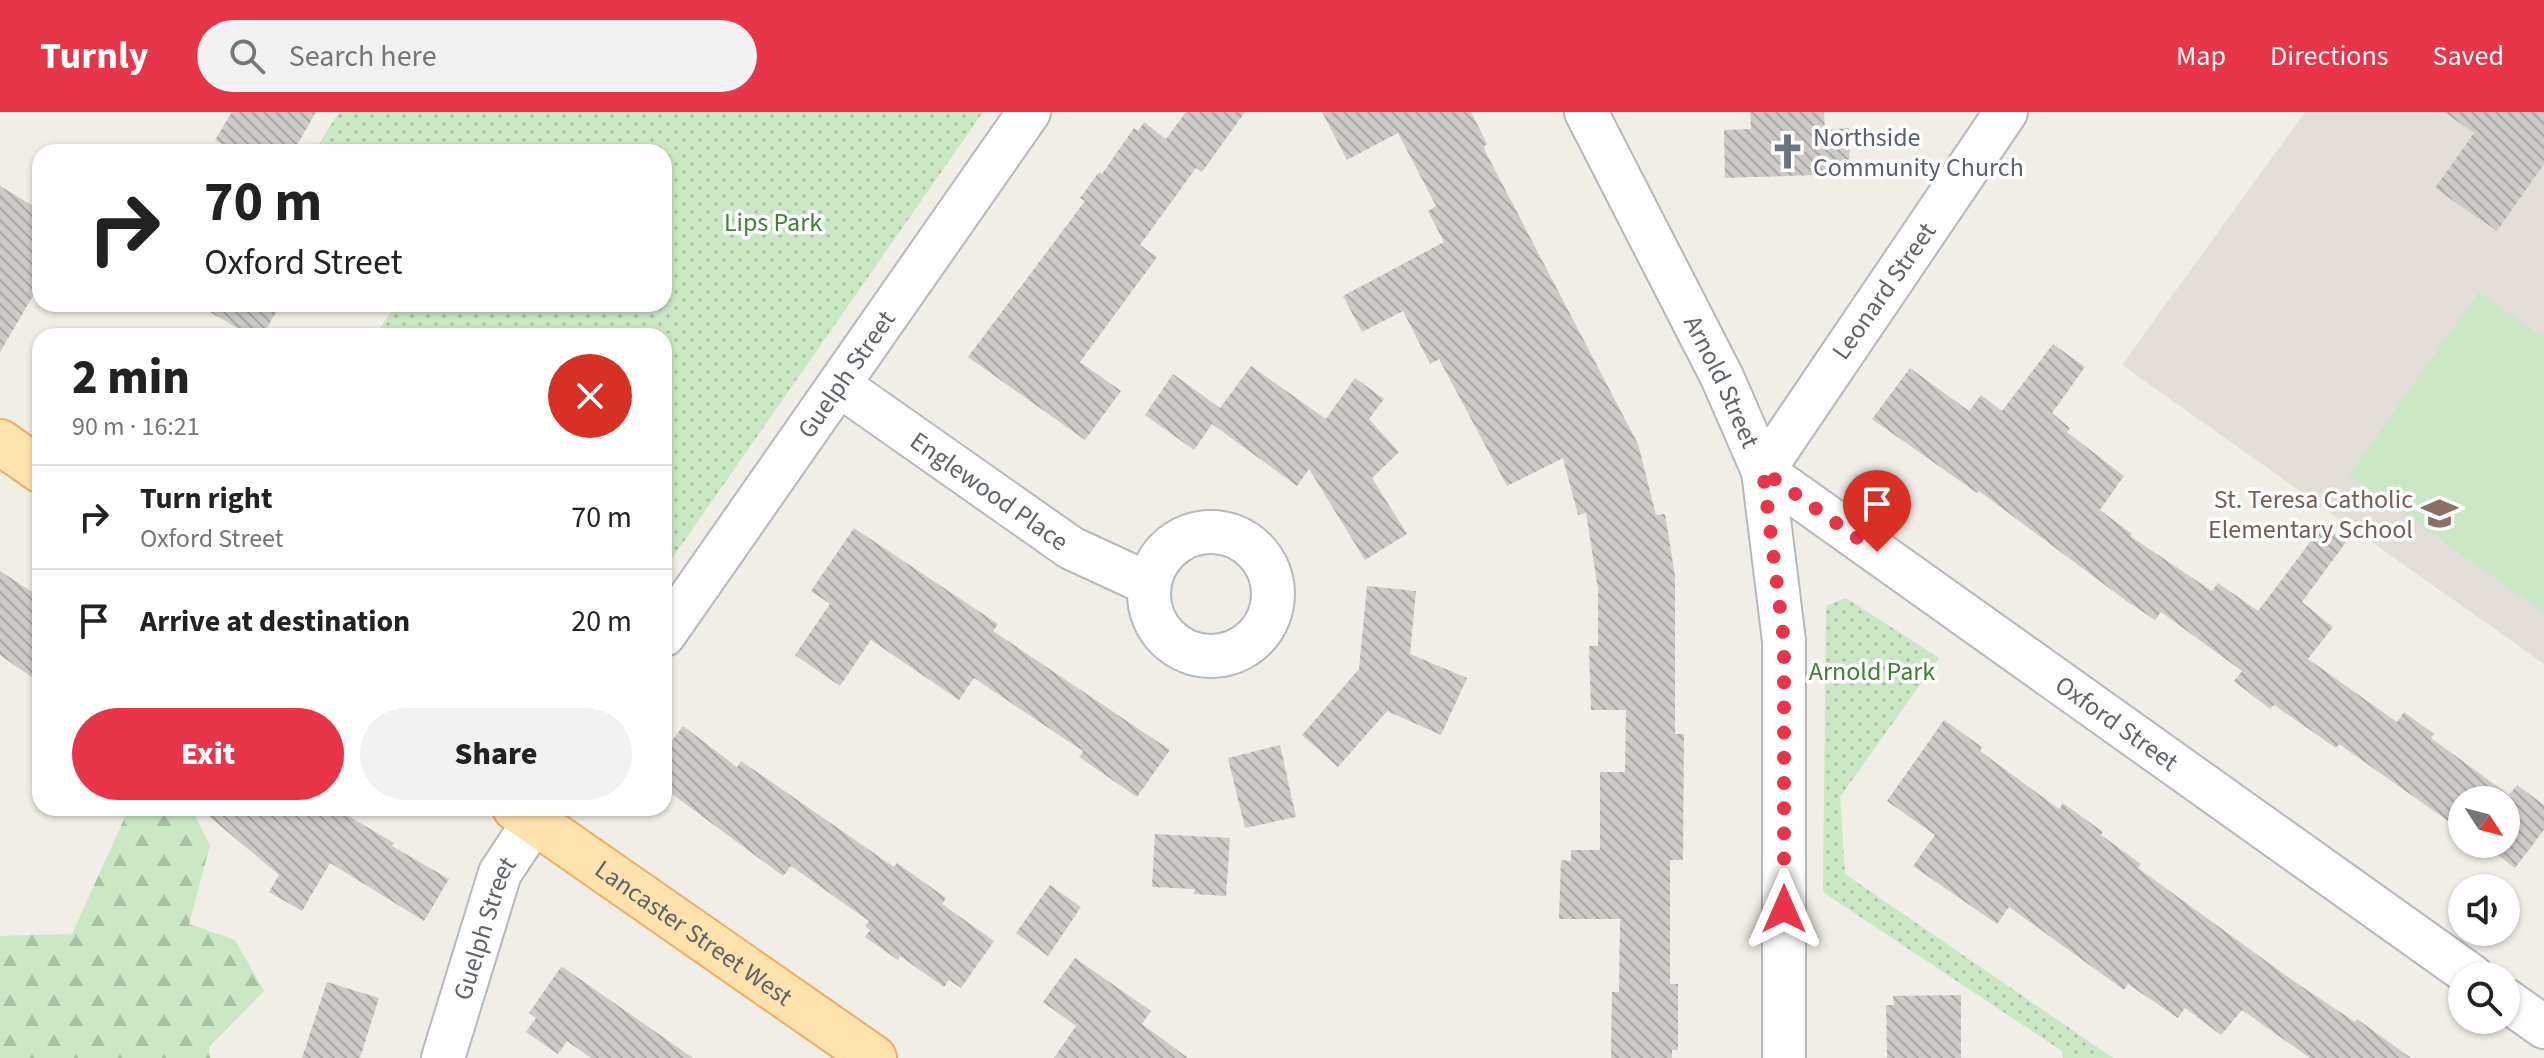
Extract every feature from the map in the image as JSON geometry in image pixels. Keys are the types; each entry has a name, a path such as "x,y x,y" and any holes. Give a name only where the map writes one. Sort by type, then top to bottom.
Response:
{"main road":[{"path":"0,442 32,464"},
{"name":"Lancaster Street West","path":"537,816 874,1058"}],"street":[{"name":"Guelph Street","path":"672,624 1029,112"},
{"name":"Arnold Street","path":"1586,112 1722,377 1763,471 1784,641 1784,1058"},
{"name":"Leonard Street","path":"1763,471 2006,112"},
{"name":"Englewood Place","path":"839,385 1071,548 1149,584"},
{"name":"Oxford Street","path":"1763,471 2452,962"},
{"name":"Guelph Street","path":"443,1058 500,873 529,816"},
{"path":"2520,1010 2544,1027"}],"shaded area":[{"name":"St. Teresa Catholic Elementary School","path":"2305,112 2544,112 2544,664 2122,365"}],"green space":[{"name":"Lips Park","path":"339,112 983,112 672,559 672,328 380,328 391,312 672,312 672,144 319,144"},
{"path":"2479,292 2544,338 2544,613 2349,475"},
{"name":"Arnold Park","path":"1846,598 1939,658 1840,797 1845,874 2113,1058 2063,1058 2062,1051 1823,892 1826,606"},
{"path":"195,816 210,845 189,924 235,940 264,991 209,1047 210,1058 0,1058 0,936 72,934 125,817"}],"building":[{"path":"232,112 316,112 298,144 222,144 215,140"},
{"path":"1186,112 1245,112 1202,172 1196,168 1140,245 1157,257 1080,362 1121,391 1085,440 968,357 1085,201 1080,198 1099,172 1102,174 1134,128 1138,131 1144,122 1166,139"},
{"path":"1322,112 1471,112 1487,144 1485,151 1638,444 1656,515 1665,514 1675,576 1675,734 1684,734 1683,860 1670,860 1670,984 1678,984 1678,1050 1672,1050 1672,1058 1611,1058 1612,992 1619,992 1620,919 1559,919 1561,860 1571,861 1571,850 1600,850 1600,772 1625,772 1626,710 1591,710 1589,646 1598,646 1598,589 1586,513 1578,515 1563,458 1507,486 1439,359 1430,364 1403,311 1362,332 1343,296 1444,242 1428,211 1436,206 1398,133 1347,160"},
{"name":"Northside Community Church","path":"1750,112 1824,112 1825,130 1849,128 1850,174 1725,178 1724,130 1751,129"},
{"path":"2444,112 2544,112 2544,164 2497,231 2435,188 2474,133"},
{"path":"0,186 32,205 32,298 0,352"},
{"path":"210,312 276,312 267,328 237,328"},
{"path":"2053,344 2085,367 2052,413 2070,428 2067,432 2124,476 2100,510 2132,534 2130,536 2212,591 2218,583 2258,611 2323,525 2346,542 2302,602 2333,627 2308,659 2397,722 2404,712 2434,734 2431,738 2497,786 2448,786 2448,821 2339,744 2336,748 2274,705 2270,709 2234,681 2242,671 2161,612 2155,620 2125,600 1979,491 1977,493 1872,419 1910,368 1969,411 1981,395 2002,411"},
{"path":"1251,366 1326,419 1355,378 1384,399 1369,419 1399,452 1372,478 1407,534 1365,560 1309,469 1297,486 1212,424 1194,450 1145,415 1173,374 1220,408"},
{"path":"854,528 998,624 993,631 1170,750 1137,797 1079,757 1083,751 974,678 959,700 871,640 840,686 795,655 830,604 811,591"},
{"path":"0,571 32,592 32,677 0,655"},
{"path":"1367,586 1416,591 1410,654 1467,678 1441,735 1387,711 1338,767 1302,735 1359,669"},
{"path":"1944,720 1982,747 1980,751 2059,809 2063,803 2103,832 2101,835 2141,864 2138,868 2295,982 2355,1022 2357,1019 2411,1058 2310,1058 2242,1010 2221,1035 2185,1008 2178,1018 2128,984 2124,990 2009,907 1997,924 1913,866 1935,835 1887,801"},
{"path":"683,726 737,767 741,761 894,867 897,863 946,898 942,904 994,941 961,988 949,980 944,987 900,956 898,960 865,937 870,930 865,926 869,921 791,866 783,876 672,794 672,740"},
{"path":"1280,745 1296,817 1245,828 1228,758"},
{"path":"2520,787 2544,805 2544,830 2515,868 2502,858 2520,858"},
{"path":"209,816 348,816 449,879 424,921 330,863 302,911 269,892 279,875"},
{"path":"1155,834 1230,838 1226,896 1194,894 1195,889 1152,887"},
{"path":"1050,885 1081,907 1048,956 1016,933"},
{"path":"1075,958 1151,1011 1142,1024 1188,1058 1054,1058 1076,1026 1043,1002"},
{"path":"561,967 693,1058 591,1058 567,1041 558,1054 526,1032 536,1018 529,1013"},
{"path":"327,982 379,998 360,1058 302,1058"},
{"path":"1961,995 1961,1058 1887,1058 1886,1005 1894,1005 1893,996"}],"place":[{"name":"Northside Community Church","path":"1787,152"},
{"name":"St. Teresa Catholic Elementary School","path":"2439,514"}],"route":[{"path":"1784,909 1784,641 1763,471 1877,552"}]}
